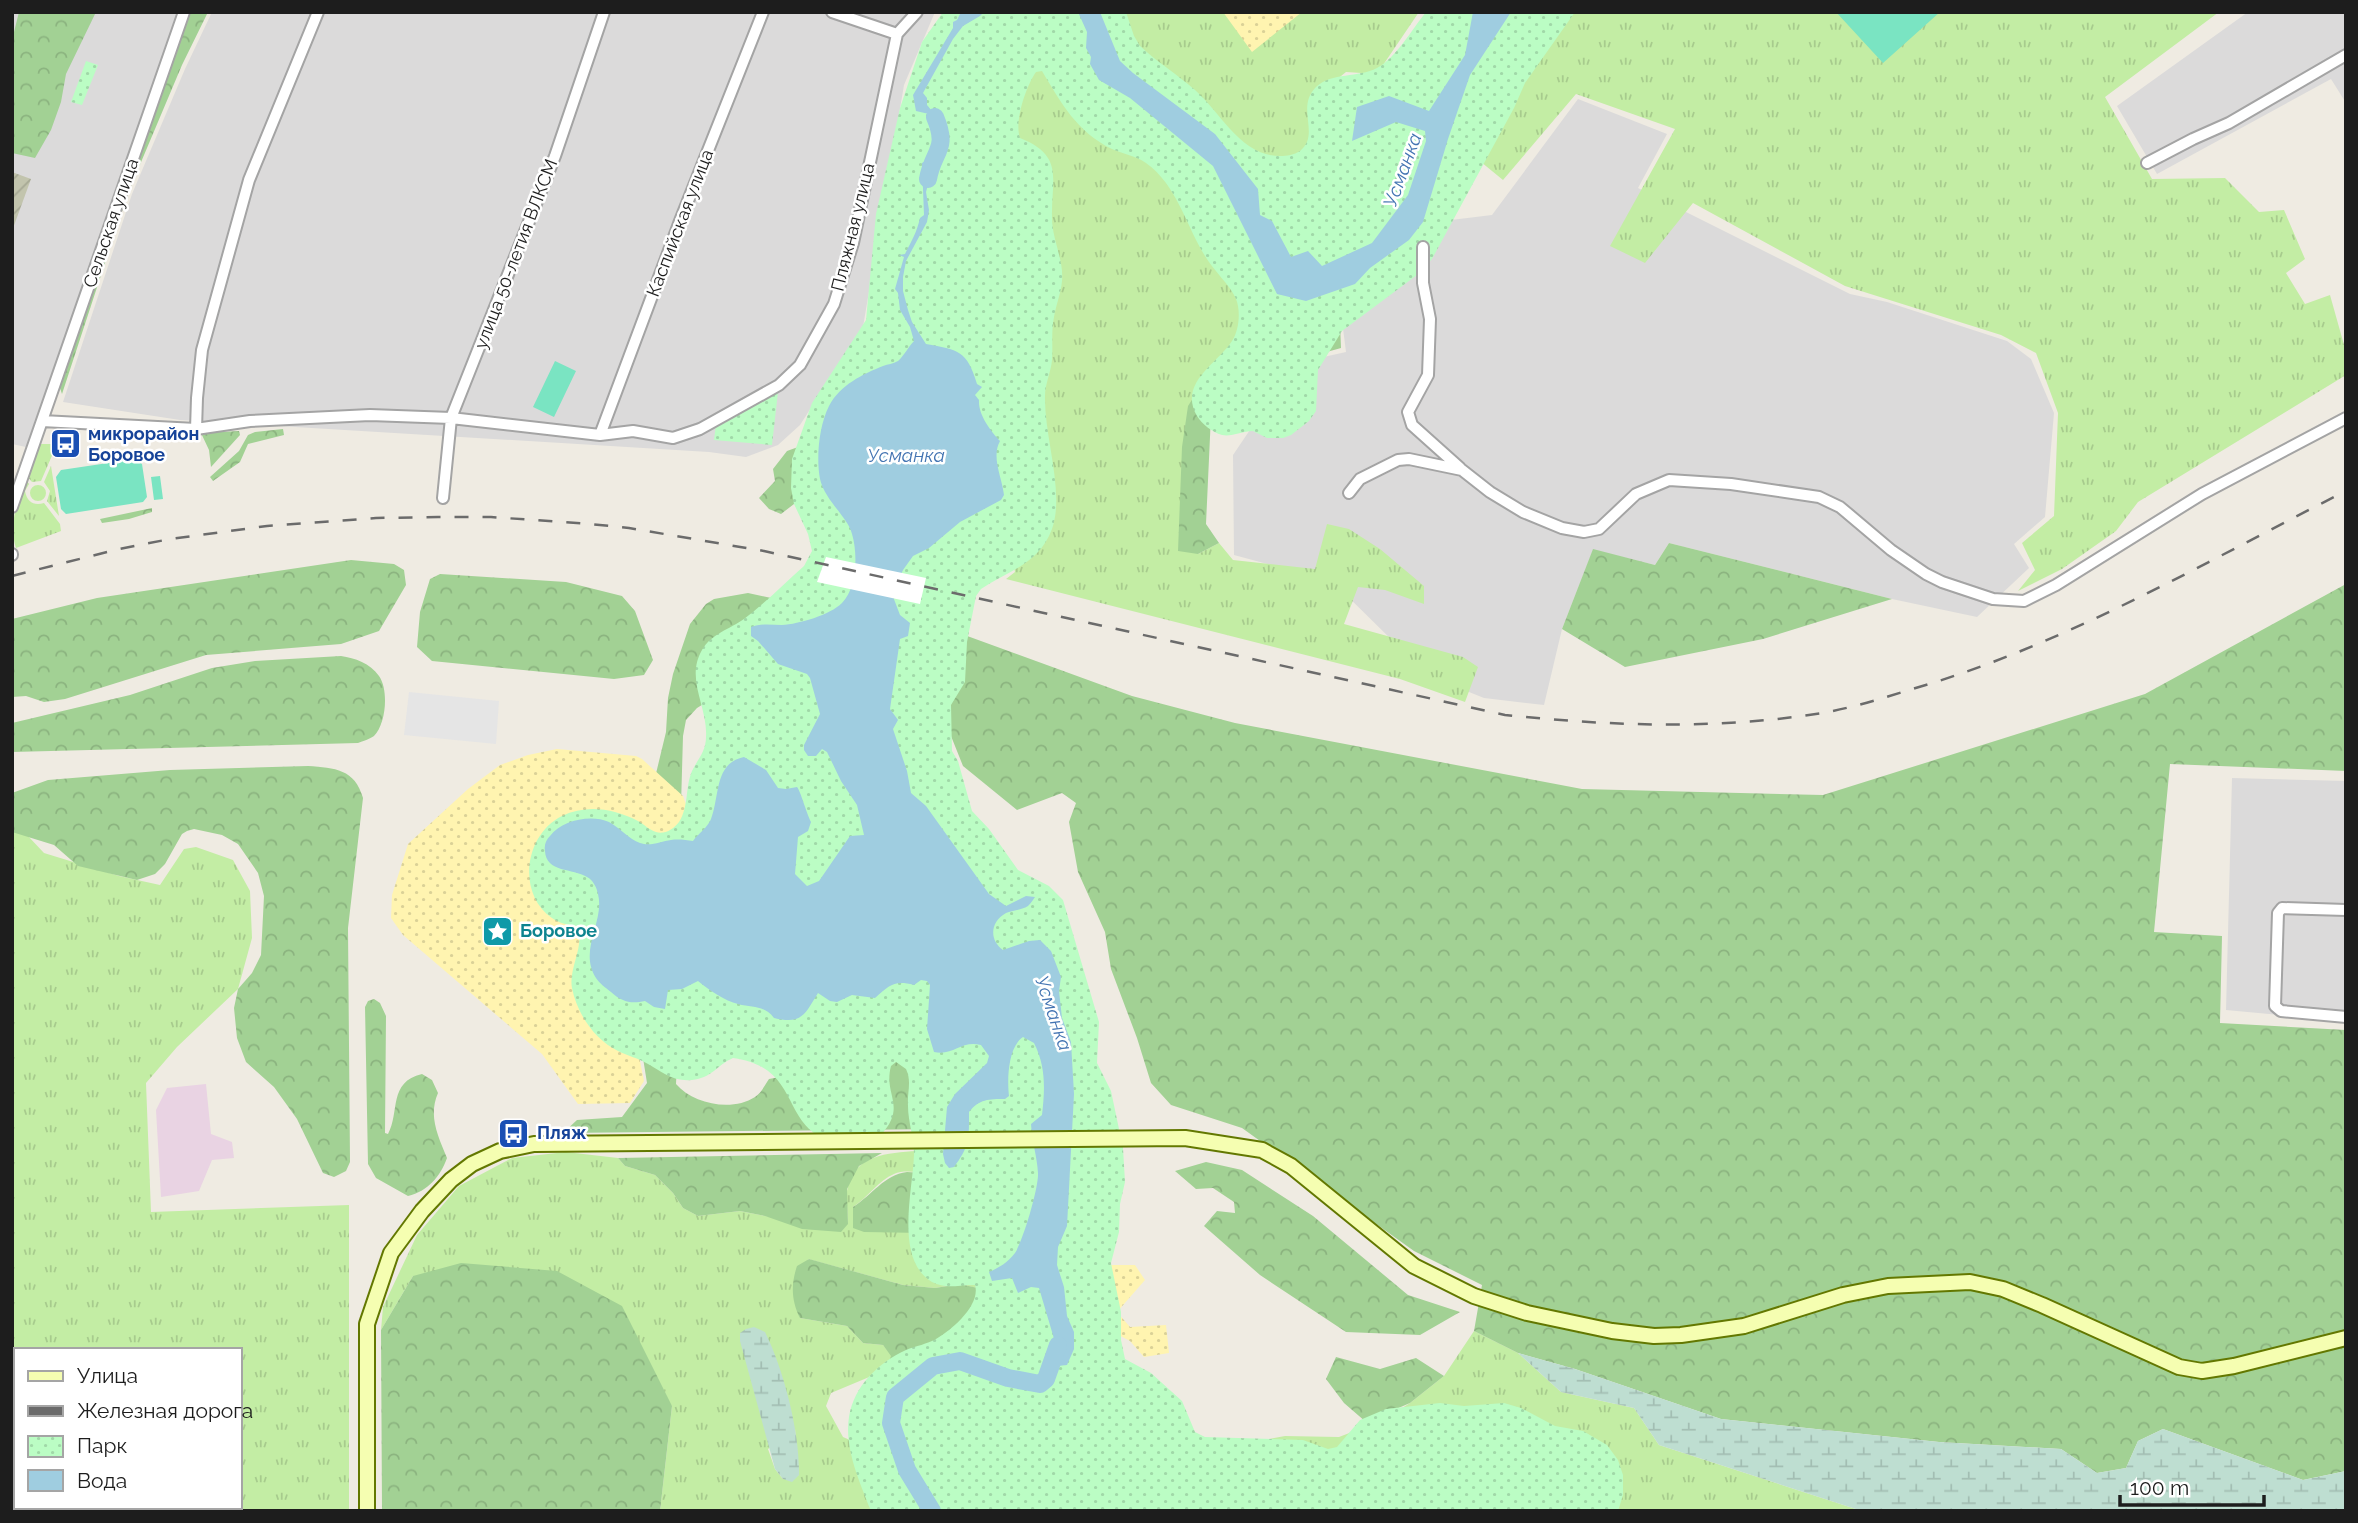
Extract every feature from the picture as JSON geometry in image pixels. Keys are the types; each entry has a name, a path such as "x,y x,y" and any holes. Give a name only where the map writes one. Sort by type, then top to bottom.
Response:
{"street":[{"name":"Сельская улица","path":"12,507 184,12"},
{"path":"196,429 202,350 249,180 318,12"},
{"name":"улица 50-летия ВЛКСМ","path":"443,498 451,418 555,156 604,12"},
{"name":"Каспийская улица","path":"600,435 680,221 763,12"},
{"path":"832,12 897,34 917,12"},
{"name":"Пляжная улица","path":"43,422 196,429 250,421 344,416 451,418 600,435 633,431 673,438 700,429 779,385 800,365 834,304 853,243 897,34"},
{"path":"2147,163 2229,123 2346,55"},
{"path":"1423,247 1423,283 1430,319 1428,375 1408,412 1412,425 1490,492 1523,512 1562,528 1584,532 1599,529 1636,494 1669,480 1731,484 1819,497 1840,507 1891,550 1926,574 1993,599 2024,601 2056,585 2202,494 2346,418"},
{"path":"1349,493 1360,479 1398,460 1409,459 1462,470"},
{"path":"2346,910 2282,908 2278,913 2275,1006 2281,1011 2346,1017"},
{"path":"367,1511 367,1324 391,1253 422,1210 451,1180 472,1164 500,1151 534,1144 1185,1138 1262,1150 1291,1166 1414,1266 1474,1296 1517,1310 1612,1331 1654,1336 1681,1335 1744,1326 1843,1295 1888,1286 1970,1283 2003,1289 2171,1363 2202,1371 2234,1366 2346,1338"}],"shaded area":[{"path":"12,12 178,12 26,447 12,444"},
{"path":"212,12 935,12 904,85 863,327 800,425 778,445 746,457 709,452 180,420 63,402 132,194"},
{"path":"2248,12 2346,12 2346,103 2331,79 2157,174 2117,106"},
{"path":"1578,99 1667,134 1638,188 1850,294 1887,302 2007,341 2031,359 2054,413 2045,517 2014,544 2029,568 1977,617 1892,599 1669,543 1655,565 1593,550 1562,629 1544,705 1484,698 1459,688 1401,649 1333,582 1234,555 1233,455 1279,387 1301,362 1346,352 1339,297 1451,220 1492,215"},
{"path":"12,172 31,179 12,231"},
{"path":"409,692 499,701 496,744 404,735"},
{"path":"2232,778 2346,781 2346,1021 2226,1010"},
{"path":"206,1084 211,1134 232,1142 234,1158 212,1160 199,1191 161,1197 156,1110 167,1088"}],"green space":[{"path":"19,12 96,12 66,74 61,102 51,130 35,158 12,153 12,40"},
{"path":"186,12 208,12 182,65 128,193 62,394 59,385"},
{"path":"943,12 1126,12 1140,46 1205,99 1243,141 1266,154 1280,156 1300,151 1306,144 1309,129 1308,103 1316,87 1330,79 1370,71 1384,64 1426,12 1575,12 1525,83 1432,259 1417,275 1342,331 1318,370 1316,411 1309,421 1283,438 1267,438 1253,431 1222,435 1208,427 1197,416 1192,404 1192,394 1202,375 1234,337 1239,315 1236,299 1205,256 1173,194 1157,172 1142,161 1112,149 1089,134 1063,105 1042,71 1036,72 1022,104 1019,131 1020,138 1034,145 1050,161 1053,180 1053,226 1061,265 1061,290 1053,323 1052,360 1045,396 1055,481 1055,514 1052,529 1039,550 1022,565 981,589 976,596 967,642 965,682 951,705 952,751 958,761 972,811 989,829 1018,870 1049,886 1063,900 1099,1022 1097,1063 1111,1091 1123,1148 1125,1182 1120,1204 1119,1232 1111,1263 1121,1312 1121,1340 1125,1359 1151,1373 1182,1401 1195,1432 1205,1437 1303,1440 1328,1449 1337,1447 1360,1420 1386,1409 1440,1403 1464,1406 1504,1403 1521,1408 1555,1426 1583,1431 1607,1445 1618,1460 1623,1475 1623,1495 1618,1511 871,1511 854,1465 849,1441 849,1417 856,1395 877,1369 896,1355 933,1341 950,1330 970,1309 976,1293 975,1285 948,1286 932,1282 920,1271 913,1258 908,1223 914,1154 908,1112 909,1078 906,1069 896,1062 891,1066 889,1076 894,1109 888,1126 880,1136 832,1141 813,1132 802,1121 780,1083 754,1063 733,1058 699,1079 673,1078 610,1046 588,1025 578,1007 571,980 579,947 579,932 576,926 563,924 552,918 533,894 530,864 533,850 549,825 562,816 581,810 620,813 659,833 669,831 677,825 684,810 692,771 706,742 706,726 696,682 697,661 702,650 716,636 744,619 767,600 804,566 812,551 808,534 794,504 791,488 792,459 812,403 866,320 876,214 900,108 922,42"},
{"path":"1078,12 1278,306 1206,378 1198,554 1219,543 1233,560 1315,569 1327,524 1349,529 1380,549 1424,586 1424,604 1385,590 1358,587 1344,624 1463,657 1478,667 1465,702 1400,679 1006,579 1015,572 924,90"},
{"path":"1100,12 1419,12 1377,74 1346,72 1330,85 1297,233"},
{"path":"1532,12 2219,12 2105,97 2152,179 2225,178 2259,212 2284,210 2305,259 2286,273 2305,304 2330,295 2346,352 2346,375 2138,502 2116,531 2062,569 2018,591 2035,570 2022,543 2054,516 2058,413 2036,353 2001,335 1845,286 1693,203 1645,263 1610,246 1675,129 1576,94 1503,180 1459,144"},
{"path":"1836,12 1940,12 1883,63"},
{"path":"86,61 98,65 82,105 71,102"},
{"path":"1340,322 1341,348 1316,355 1211,415 1206,524 1219,543 1198,554 1178,551 1182,447 1188,406 1206,378"},
{"path":"555,361 576,371 554,417 533,407"},
{"path":"778,392 772,445 714,440 716,424"},
{"path":"283,429 284,435 248,444 240,462 213,481 210,477 239,451 248,435"},
{"path":"239,431 240,435 211,467 209,450 201,433"},
{"path":"809,443 794,504 781,514 769,509 759,498 775,481 773,469 787,451"},
{"path":"36,444 57,444 41,481 32,482 26,475"},
{"path":"135,459 142,464 147,497 143,502 66,514 61,509 56,477 61,470"},
{"path":"51,466 59,516 47,501 50,491 44,482"},
{"path":"160,476 163,499 154,500 151,477"},
{"path":"25,478 29,484 25,491 27,498 34,503 44,503 60,524 61,531 16,548 13,522"},
{"path":"38,485 44,487 44,499 38,501 32,499 30,493 32,487"},
{"path":"152,508 152,512 129,519 102,523 100,519"},
{"path":"1669,543 1892,599 1763,639 1625,667 1562,629 1593,549 1655,565"},
{"path":"351,560 394,564 404,570 406,585 379,631 341,644 206,655 65,699 44,702 26,696 12,697 12,619 97,598"},
{"path":"440,574 566,582 622,596 635,611 653,660 644,675 614,679 432,661 417,647 420,612 430,579"},
{"path":"2346,584 2346,771 2170,764 2154,932 2222,936 2220,1023 2346,1030 2346,1471 2303,1480 2163,1429 2138,1441 2126,1468 2097,1473 2061,1449 1939,1442 1721,1419 1575,1369 1518,1353 1474,1331 1482,1285 1414,1251 1242,1128 1171,1105 1151,1083 1111,969 1105,932 1078,872 1069,822 1076,803 1062,793 1017,810 963,766 945,721 959,633 1132,696 1235,723 1582,789 1823,795 2145,694"},
{"path":"748,593 776,599 718,695 697,708 686,720 681,806 653,786 666,732 673,674 690,624 706,604 714,599"},
{"path":"341,656 367,664 379,676 384,690 383,715 378,731 358,743 12,752 12,723 130,695 212,668 255,661"},
{"path":"308,766 343,772 355,781 363,798 348,928 350,1162 346,1171 334,1177 323,1173 297,1119 274,1087 246,1062 237,1038 234,1008 238,989 252,973 261,955 264,896 258,873 238,844 222,835 194,829 187,831 182,834 165,864 155,874 137,880 78,866 54,845 12,832 12,793 48,780 170,770"},
{"path":"12,819 44,853 119,876 160,885 184,849 196,847 233,860 250,891 252,938 238,989 177,1047 146,1083 151,1212 349,1205 349,1511 12,1511"},
{"path":"374,999 380,1003 386,1016 385,1133 388,1134 392,1125 399,1091 411,1078 422,1074 432,1080 438,1093 434,1118 447,1158 432,1182 422,1191 408,1196 376,1178 368,1164 365,1007 368,1001"},
{"path":"885,1010 941,1129 563,1133 577,1120 622,1117 647,1083 643,1058 677,1063 676,1084 692,1097 713,1104 746,1102 761,1091 769,1079 790,1075"},
{"path":"917,1151 924,1173 894,1174 883,1180 853,1207 923,1233 1045,1305 960,1284 935,1288 903,1285 808,1259 800,1318 847,1326 863,1343 883,1345 892,1356 886,1370 831,1393 826,1406 843,1437 866,1447 905,1511 660,1511 672,1406 413,1276 381,1330 383,1307 417,1235 459,1186 512,1158 566,1152 618,1158 625,1166 655,1175 683,1208 698,1216 740,1211 848,1224 847,1191 856,1169 873,1158","holes":["795,1429 799,1475 783,1479 775,1469 768,1449"]},
{"path":"882,1153 859,1166 847,1189 848,1224 841,1232 802,1229 765,1216 740,1211 698,1216 683,1208 655,1175 625,1166 618,1158"},
{"path":"1206,1162 1242,1170 1313,1216 1408,1295 1460,1312 1420,1335 1346,1332 1260,1275 1204,1226 1217,1211 1235,1213 1234,1202 1213,1188 1196,1189 1175,1171"},
{"path":"907,1172 924,1173 923,1233 864,1232 853,1228 853,1207 885,1181"},
{"path":"809,1259 903,1285 935,1288 960,1284 982,1289 1000,1302 886,1370 891,1356 883,1345 863,1343 847,1326 800,1318 793,1292 794,1279 797,1266"},
{"path":"461,1263 557,1271 622,1306 672,1406 660,1511 382,1511 381,1330 413,1276"},
{"path":"754,1327 765,1332 790,1402 799,1458 799,1475 792,1482 783,1479 775,1469 740,1341 740,1333"},
{"path":"1474,1331 1518,1353 1561,1392 1634,1408 1659,1445 1862,1511 1363,1511 1236,1445 1285,1436 1339,1437 1383,1420 1444,1376"},
{"path":"1518,1353 1575,1369 1721,1419 1939,1442 2061,1449 2097,1473 2126,1468 2138,1441 2163,1429 2303,1480 2346,1471 2346,1511 1862,1511 1659,1445 1634,1408 1561,1392"},
{"path":"1336,1357 1380,1369 1416,1358 1444,1376 1410,1403 1366,1422 1344,1403 1326,1379"}],"sand":[{"path":"1223,12 1302,12 1252,52"},
{"name":"Боровое","path":"557,749 636,756 642,759 683,796 693,824 638,1051 644,1081 630,1103 578,1104 542,1054 403,935 391,918 392,895 408,844 468,789 500,765"},
{"path":"1100,1265 1135,1265 1145,1280 1117,1312 1130,1327 1166,1325 1169,1353 1144,1357 1130,1341 1105,1328"}],"water":[{"path":"961,12 984,12 963,26 953,39 923,93 943,131 926,192 929,210 927,222 906,261 903,291 912,322 926,344 960,353 969,364 977,384 982,387 975,395 986,422 1000,441 997,460 1004,495 1001,500 960,522 929,548 913,556 903,570 892,594 900,615 910,623 908,636 900,639 890,709 898,720 893,729 907,771 911,793 926,806 989,894 1006,906 1026,896 1035,897 1028,906 1006,913 997,921 993,931 998,946 1003,950 1040,940 1051,951 1061,977 1059,991 1062,1018 1071,1042 1074,1094 1067,1226 1058,1247 1057,1265 1064,1287 1067,1316 1074,1332 1074,1349 1067,1365 1048,1367 1055,1342 1039,1288 1031,1287 1018,1293 1012,1278 992,1281 989,1272 1015,1253 1036,1190 1038,1173 1031,1124 1042,1115 1044,1087 1041,1060 1034,1043 1023,1037 1014,1048 1009,1072 1009,1096 981,1102 969,1112 966,1147 954,1167 949,1168 943,1154 947,1107 955,1094 987,1063 989,1056 981,1045 974,1044 947,1052 934,1052 927,1029 930,985 927,981 921,980 914,985 893,985 875,998 852,995 837,1002 818,993 802,1016 791,1020 774,1018 762,1009 728,1000 698,981 682,989 668,990 665,1009 654,1007 645,1001 623,1000 599,982 591,968 591,946 599,904 596,887 581,874 555,867 547,858 545,849 546,841 555,830 569,822 586,819 609,822 632,839 644,844 674,840 693,841 711,819 727,766 744,757 766,770 778,788 797,787 799,790 811,822 808,831 798,837 795,874 807,886 819,881 850,836 864,835 857,805 841,781 827,752 822,749 816,756 808,756 804,750 820,714 810,678 807,674 778,664 751,636 751,627 789,624 822,615 842,603 851,589 855,570 854,542 850,528 820,479 818,452 821,432 829,406 839,392 860,377 898,361 914,341 910,327 900,310 895,289 904,257 899,255 905,254 920,218 924,215 922,163 932,157 937,142 929,114 916,111 913,95"},
{"name":"Усманка","path":"1078,12 1100,12 1120,61 1215,134 1258,189 1260,215 1272,221 1291,257 1308,251 1322,266 1372,243 1408,195 1426,141 1425,131 1396,122 1352,141 1357,107 1389,96 1429,111 1465,55 1473,12 1511,12 1470,75 1423,222 1409,240 1370,268 1355,284 1306,301 1277,294 1213,166 1130,98 1099,80 1090,64 1091,57 1086,48 1087,32"}],"pier":[{"path":"826,557 926,578 920,604 817,582"}],"waterway":[{"name":"Усманка","path":"928,179 941,137 935,117"},
{"name":"Усманка","path":"932,1511 907,1470 891,1423 895,1397 933,1366 960,1361 1008,1378 1040,1384 1046,1379 1058,1345"}],"railway":[{"path":"12,576 119,549 267,526 376,518 438,517 491,517 590,524 764,551 1505,715 1624,724 1703,724 1833,711 1966,672 2077,627 2132,601 2346,491"}],"place":[{"name":"микрорайон Боровое","path":"65,444"},
{"name":"Боровое","path":"497,931"},
{"name":"Пляж","path":"514,1133"}]}
